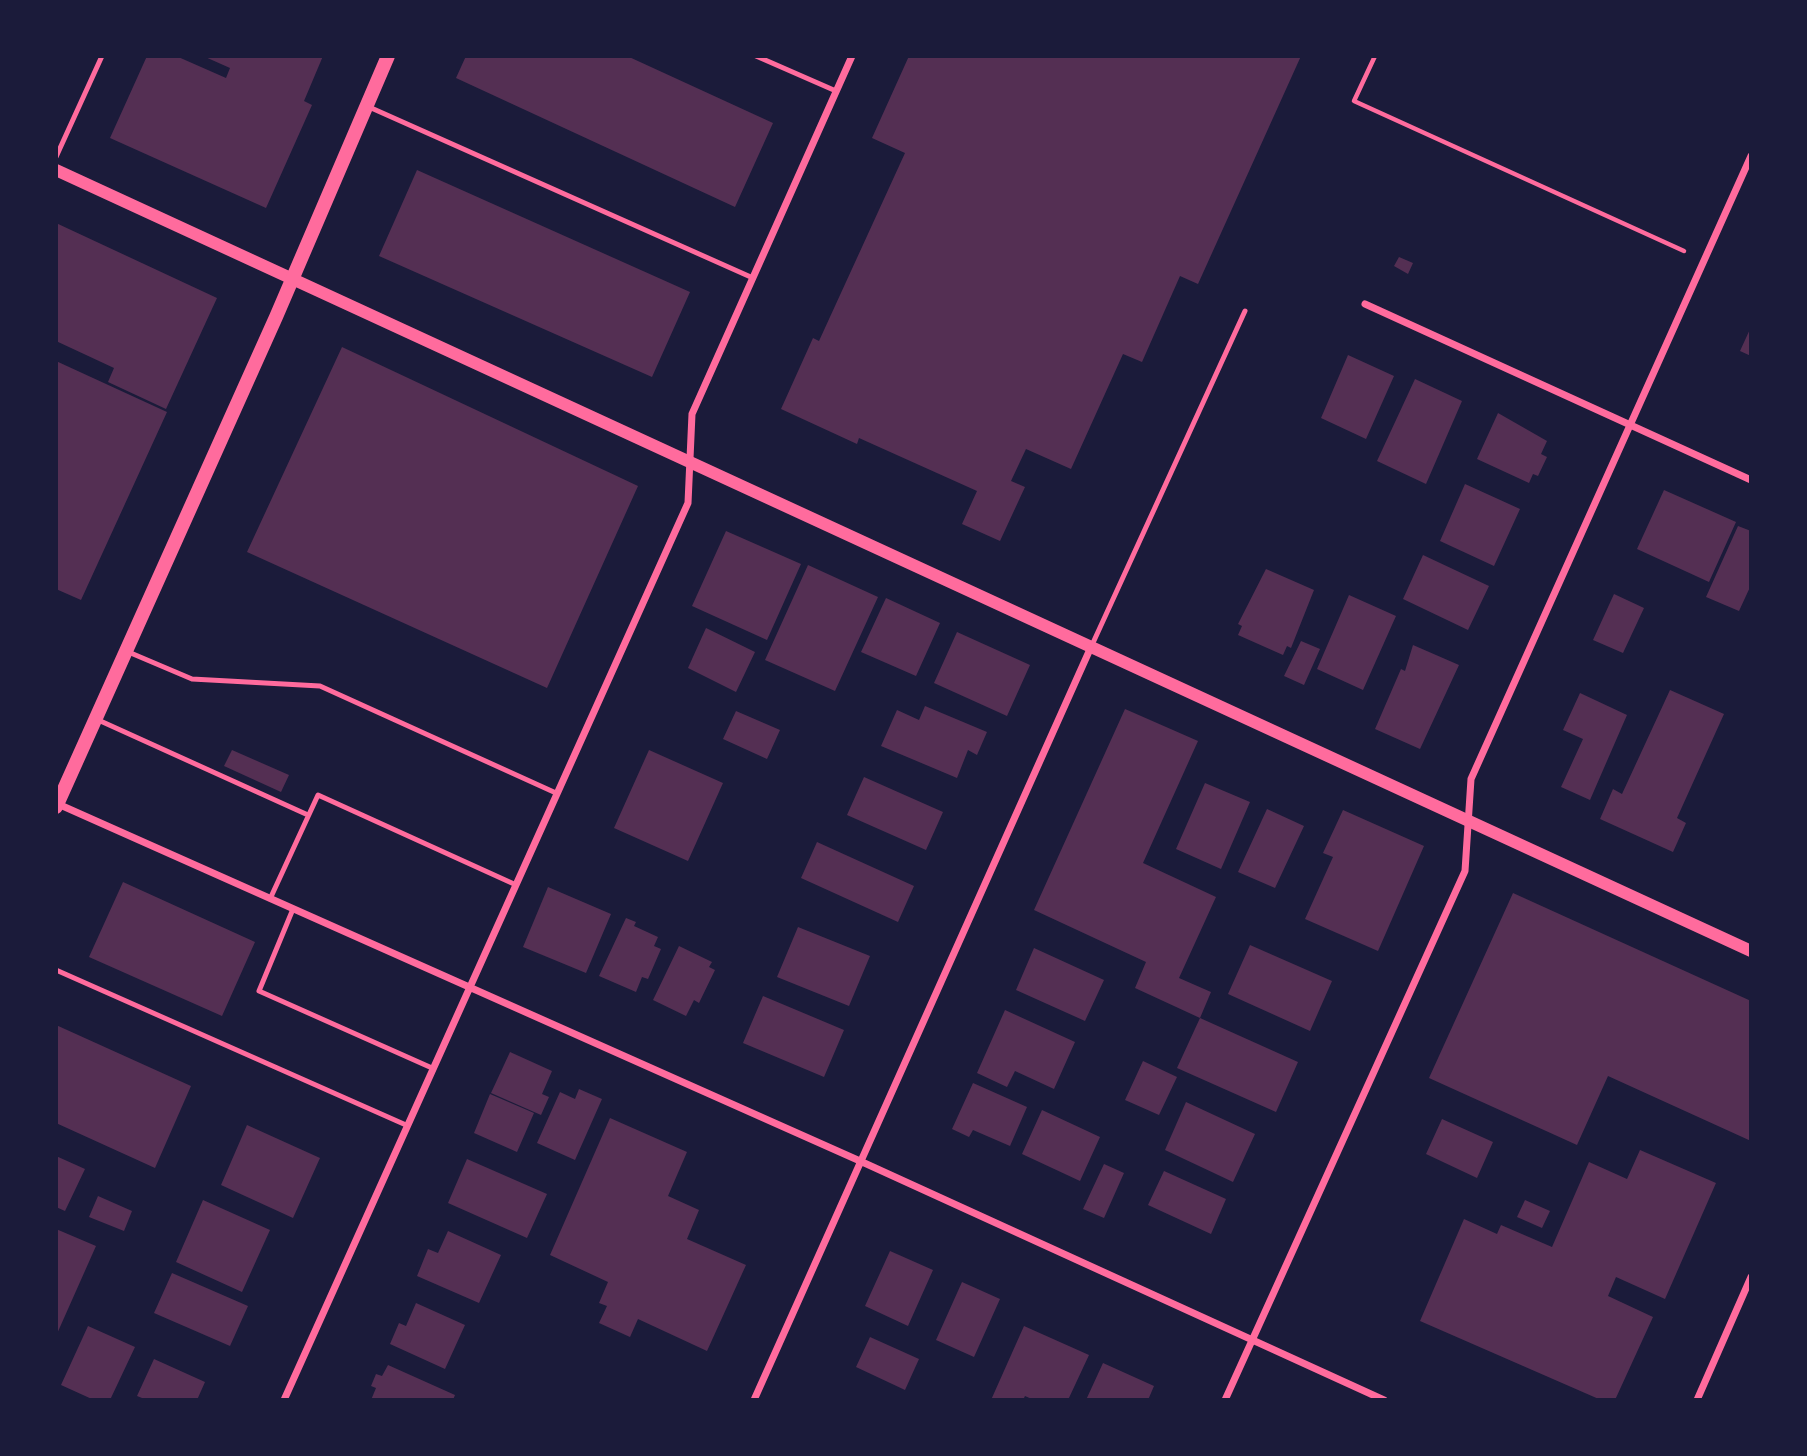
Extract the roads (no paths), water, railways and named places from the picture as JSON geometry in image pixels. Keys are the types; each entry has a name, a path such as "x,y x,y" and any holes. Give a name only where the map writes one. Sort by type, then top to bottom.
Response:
{"main road":[{"path":"57,805 388,56"}],"street":[{"path":"284,1400 467,988 688,503 692,414 852,56"},
{"path":"1225,1400 1465,870 1471,779 1751,156"},
{"path":"56,170 1751,951"},
{"path":"1365,304 1751,480"},
{"path":"754,1400 1091,647"},
{"path":"57,805 860,1161 1384,1400"},
{"path":"1697,1400 1751,1278"}],"lane":[{"path":"56,156 102,56"},
{"path":"756,56 836,92"},
{"path":"366,105 753,278"},
{"path":"1091,647 1245,310"},
{"path":"126,651 192,680 320,686 556,793"},
{"path":"96,719 309,815"},
{"path":"270,899 318,795 514,884"},
{"path":"293,909 259,991 432,1068"},
{"path":"56,970 406,1125"}]}
